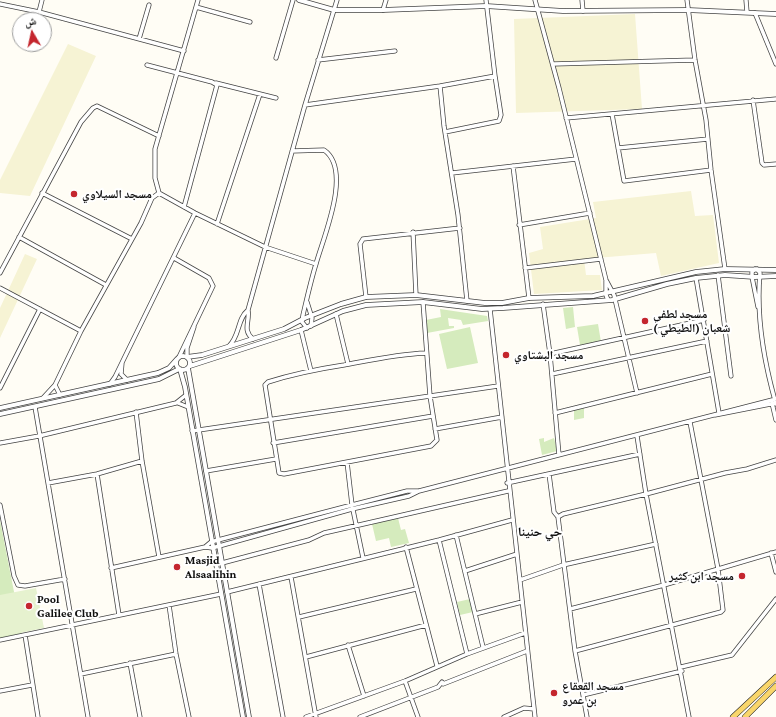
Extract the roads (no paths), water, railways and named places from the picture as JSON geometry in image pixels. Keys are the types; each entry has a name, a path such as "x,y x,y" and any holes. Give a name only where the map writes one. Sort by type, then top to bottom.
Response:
{"main road":[{"path":"733,717 776,677"},
{"path":"746,717 776,686"}],"street":[{"path":"0,4 39,12 42,0"},
{"path":"198,0 178,74 155,149 154,178 159,193 195,213 265,247 316,264"},
{"path":"276,58 293,0"},
{"path":"299,0 334,10 383,10 486,6 538,10 688,10 776,14"},
{"path":"252,339 248,335 246,328 248,310 336,0"},
{"path":"383,10 386,0"},
{"path":"445,132 499,121 501,115 486,0"},
{"path":"534,0 553,64 606,280 615,299 637,393"},
{"path":"582,0 583,11"},
{"path":"687,0 708,139 725,269"},
{"path":"746,0 747,12"},
{"path":"139,39 149,5"},
{"path":"196,7 250,22"},
{"path":"755,13 776,64"},
{"path":"52,16 184,51"},
{"path":"318,60 395,51"},
{"path":"553,64 695,60"},
{"path":"147,65 276,98"},
{"path":"305,105 440,86 495,76"},
{"path":"184,207 216,83"},
{"path":"440,86 445,132 460,228 467,301"},
{"path":"217,224 260,94"},
{"path":"566,118 703,104 776,99"},
{"path":"753,100 762,163 764,165 776,164"},
{"path":"0,272 81,122 93,108 97,106 159,136"},
{"path":"612,114 624,181 711,170"},
{"path":"618,148 708,139"},
{"path":"292,151 324,150 331,157 336,176 337,191 302,320 303,325 309,327"},
{"path":"452,174 576,158"},
{"path":"513,166 530,305"},
{"path":"42,193 132,239"},
{"path":"42,399 55,385 81,331 132,239 152,198 159,193"},
{"path":"110,384 122,363 195,213"},
{"path":"520,225 590,213"},
{"path":"366,297 360,246 361,240 413,232 460,228"},
{"path":"413,232 416,295"},
{"path":"19,237 106,285"},
{"path":"174,258 207,276 212,283 212,289 176,364 180,369 186,395 242,717"},
{"path":"525,268 601,259"},
{"path":"0,408 158,373 169,368 178,358 202,355 288,328 311,316 349,301 366,297 416,295 496,304 529,298 583,297 612,292 686,274 725,269 776,270"},
{"path":"756,269 752,272 752,277 772,394 775,402 776,420"},
{"path":"756,269 760,273 758,308"},
{"path":"718,275 731,376"},
{"path":"0,414 159,380 180,369 189,367 204,360 309,327 336,314 366,305 423,302 490,309 615,299 667,284 718,275 752,277 776,276"},
{"path":"696,278 704,320 717,414"},
{"path":"606,280 606,293 608,300"},
{"path":"0,288 81,331"},
{"path":"529,298 526,302 530,305"},
{"path":"307,301 311,316 309,327"},
{"path":"423,302 430,396 437,441 431,446 281,474 273,443 265,385 273,381 312,371 409,354 426,353"},
{"path":"542,304 550,354 559,456"},
{"path":"0,388 40,309"},
{"path":"490,309 502,417 508,491 517,554 535,717"},
{"path":"230,346 235,340 244,314 248,310"},
{"path":"336,314 348,364"},
{"path":"550,354 704,320"},
{"path":"194,326 187,348 187,357 190,361 191,394 249,717"},
{"path":"300,330 312,371"},
{"path":"552,374 706,341"},
{"path":"122,363 120,374 127,380"},
{"path":"555,414 712,374"},
{"path":"55,385 60,395"},
{"path":"192,431 498,386"},
{"path":"0,443 39,436 176,403 186,395 191,394"},
{"path":"205,547 211,542 218,540 352,507 408,496 419,491 506,468 559,456 717,414 720,416 775,402"},
{"path":"176,403 188,407 194,406"},
{"path":"36,406 39,436 88,717"},
{"path":"136,412 142,461 159,557"},
{"path":"273,443 433,416"},
{"path":"435,429 502,417"},
{"path":"575,652 723,610 718,569 690,422"},
{"path":"637,436 646,494 690,717"},
{"path":"508,483 640,454"},
{"path":"206,471 276,459"},
{"path":"558,517 563,514 701,479 747,469 776,460"},
{"path":"48,483 97,474 142,461"},
{"path":"347,462 352,507 362,558"},
{"path":"97,474 119,615"},
{"path":"549,474 554,512 558,517 575,652 587,717"},
{"path":"222,563 355,526 508,491"},
{"path":"0,505 14,576 18,585 25,586 65,579"},
{"path":"111,568 205,547 212,548 352,507"},
{"path":"227,592 439,540 512,520"},
{"path":"456,535 483,647"},
{"path":"439,540 467,654"},
{"path":"520,580 563,565 656,544"},
{"path":"406,547 437,666"},
{"path":"570,609 664,585 776,552"},
{"path":"771,553 776,572"},
{"path":"465,571 517,554"},
{"path":"291,577 315,715"},
{"path":"259,584 283,717"},
{"path":"299,617 416,589"},
{"path":"0,640 221,594"},
{"path":"583,695 732,655 776,599"},
{"path":"475,614 522,602"},
{"path":"169,604 176,654 189,717"},
{"path":"306,657 426,625"},
{"path":"306,717 405,681 483,647 525,633"},
{"path":"25,635 38,717"},
{"path":"348,645 364,696"},
{"path":"360,717 438,687 442,682 443,684 527,651"},
{"path":"81,674 176,654"},
{"path":"130,663 140,717"},
{"path":"405,681 416,717"},
{"path":"0,692 32,684"},
{"path":"504,717 524,708 534,708"}],"place":[{"name":"مسجد السيلاوي","path":"74,194"},
{"name":"مسجد لطفي شعبان (الطيطي )","path":"645,321"},
{"name":"مسجد البشتاوي","path":"506,355"},
{"name":"Masjid Alsaalihin","path":"177,567"},
{"name":"مسجد ابن كثير","path":"742,576"},
{"name":"Pool Galilee Club","path":"29,606"},
{"name":"مسجد القعقاع بن عمرو","path":"554,693"}],"district":[{"name":"حي حنينا","path":"540,532"}]}
